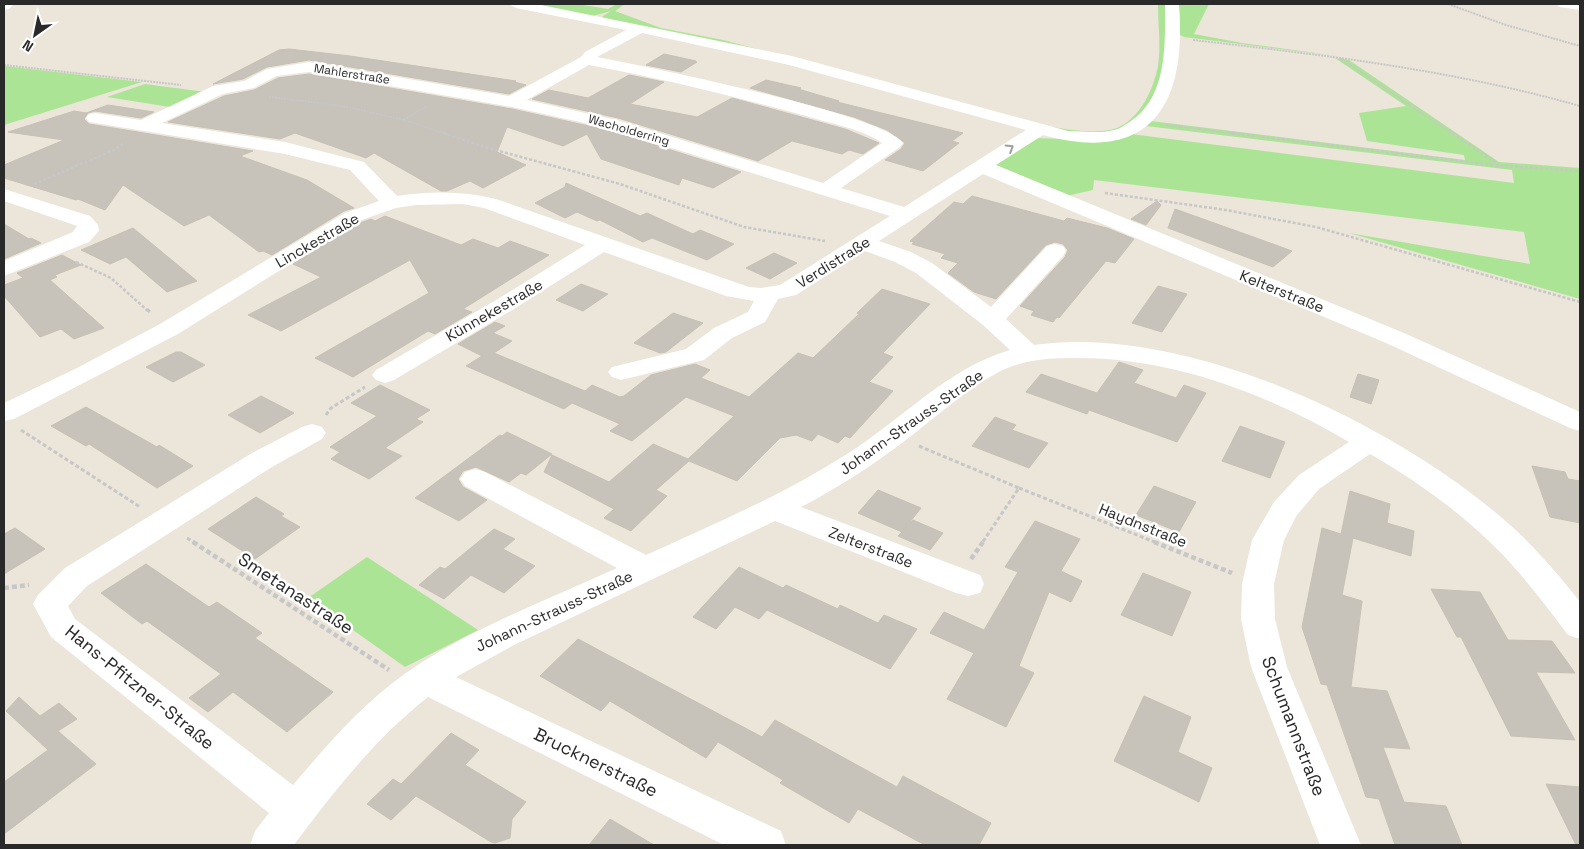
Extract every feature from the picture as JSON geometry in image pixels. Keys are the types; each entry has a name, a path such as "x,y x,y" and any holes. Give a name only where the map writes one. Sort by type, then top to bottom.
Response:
{"street":[{"path":"516,4 792,61 1067,136 1092,138 1128,131 1141,122 1154,109 1165,92 1171,67 1172,4"},
{"path":"1564,4 1580,6"},
{"path":"512,102 587,60 590,55 639,29"},
{"path":"587,60 663,74 790,106 884,134 894,143 825,190"},
{"name":"Mahlerstraße","path":"146,126 218,90 248,85 273,72 308,67 512,102"},
{"name":"Wacholderring","path":"512,102 611,124 905,214"},
{"path":"95,118 284,148 358,166 392,203"},
{"name":"Verdistraße","path":"769,295 788,290 1040,129"},
{"name":"Kelterstraße","path":"981,166 1066,203 1395,338 1580,422"},
{"path":"4,269 81,238 88,231 88,225 83,220 5,195"},
{"name":"Linckestraße","path":"8,419 86,373 169,329 352,217 392,203 441,197 463,198 489,203 734,291 755,295 769,295"},
{"name":"Künnekestraße","path":"385,375 523,294 602,244"},
{"path":"861,244 903,257 924,268 992,320 1028,352"},
{"path":"992,320 1055,252"},
{"path":"621,372 695,354 723,334 758,317 769,295"},
{"name":"Johann-Strauss-Straße","path":"270,845 295,810 373,723 420,683 466,652 775,509 840,473 895,435 971,376 1005,360 1028,352 1075,348 1125,350 1187,364 1245,382 1309,409 1370,441 1427,476 1488,522 1543,577 1580,626"},
{"name":"Hans-Pfitzner-Straße","path":"295,810 63,628 50,604 76,577 262,460 312,433"},
{"name":"Schumannstraße","path":"1340,845 1269,667 1258,619 1258,584 1268,540 1285,509 1309,482 1370,441"},
{"path":"475,478 645,569"},
{"name":"Zelterstraße","path":"775,509 968,584"},
{"name":"Brucknerstraße","path":"420,683 766,845"}],"path":[{"path":"1448,4 1506,25 1580,46"},
{"path":"1172,38 1412,66 1528,90 1580,106"},
{"path":"1340,57 1501,166"},
{"path":"1141,122 1501,166 1580,171"},
{"path":"5,195 114,150 146,126"},
{"path":"488,148 620,184 744,227 861,244"},
{"path":"1066,203 1087,194 1101,192 1274,218 1346,234 1580,302"},
{"path":"50,251 111,278 169,329"},
{"path":"312,433 331,408 385,375"},
{"name":"Smetanastraße","path":"8,419 163,522 420,683"},
{"name":"Haydnstraße","path":"895,435 1019,488 1258,584"},
{"path":"968,584 971,559 1019,488"}],"green space":[{"path":"525,4 577,4 608,9 617,4 625,4 615,11 661,28 723,40 791,58 602,20 603,16 611,11 589,17"},
{"path":"1158,4 1167,4 1167,66 1150,108 1123,129 1107,133 1068,133 1052,127 1101,131 1117,128 1133,118 1145,102 1158,66"},
{"path":"1177,4 1209,4 1194,34 1242,43 1344,57 1184,37 1177,33"},
{"path":"1335,58 1349,60 1499,162 1580,168 1580,299 1349,233 1530,264 1524,232 1094,180 1093,190 1071,195 1060,195 988,166 1034,138 1094,140 1131,134 1514,183 1512,170 1146,126 1151,121 1465,160 1464,155 1367,141 1359,113 1406,106"},
{"path":"4,66 142,82 4,125"},
{"path":"145,84 206,92 176,108 107,97"},
{"path":"367,557 478,630 405,667 308,598"}],"building":[{"path":"289,49 350,56 516,81 514,82 526,85 509,94 309,60 267,67 243,79 213,84 279,50"},
{"path":"664,54 697,62 681,72 646,65"},
{"path":"309,74 512,109 607,130 741,172 713,188 682,178 679,185 601,159 587,134 563,146 507,127 497,152 526,165 483,188 470,181 447,191 441,191 374,153 366,158 295,133 280,139 168,122 224,96 254,90 278,78"},
{"path":"629,75 664,82 630,104 697,117 732,98 845,129 879,143 863,154 849,150 842,154 792,141 758,161 618,118 532,99 549,90 588,98"},
{"path":"766,80 801,88 798,89 839,101 837,102 963,133 952,141 959,143 923,171 885,160 901,149 905,143 887,130 854,117 750,88"},
{"path":"108,105 154,112 141,118 95,111 88,113 84,119 89,124 253,151 240,156 307,180 354,208 344,211 272,255 263,251 259,252 209,215 184,226 123,185 105,210 78,199 76,200 4,178 4,165 64,140 8,132 74,111 86,113"},
{"path":"566,183 640,216 647,213 693,234 700,230 734,244 707,260 652,238 643,242 600,220 597,221 577,212 565,218 535,203 565,187"},
{"path":"972,196 1064,221 1067,218 1107,228 1134,239 1115,263 1106,261 1059,318 1057,317 1053,322 1031,315 1034,311 1020,306 1065,257 1068,250 1063,244 1055,242 1046,245 996,299 974,292 948,273 958,263 941,258 945,254 912,244 914,242 910,241 954,202 963,204"},
{"path":"1157,201 1161,205 1146,225 1131,219"},
{"path":"1175,209 1292,251 1273,267 1168,228"},
{"path":"385,216 461,245 473,239 498,248 510,241 549,255 463,309 472,312 435,334 428,331 353,377 315,358 429,293 410,260 281,331 248,315 321,277 293,264 360,223 371,219 375,221"},
{"path":"4,224 29,239 31,238 41,243 4,259"},
{"path":"133,228 197,281 167,292 126,257 110,264 81,250"},
{"path":"774,253 797,263 770,279 746,268"},
{"path":"62,255 81,265 55,275 57,277 50,280 104,328 74,339 61,329 40,337 4,296 4,285 23,278 17,273"},
{"path":"581,284 608,294 583,311 556,300"},
{"path":"1158,286 1187,294 1162,332 1132,323"},
{"path":"882,289 930,304 883,353 893,357 869,382 893,391 850,438 845,436 838,443 818,434 812,441 796,435 780,438 737,481 689,461 656,490 667,496 631,531 604,518 614,509 544,472 552,455 609,482 653,444 688,459 734,416 686,397 632,441 610,431 620,424 572,403 564,409 466,366 482,356 458,344 495,322 505,326 493,333 512,341 494,353 585,391 592,385 620,397 651,375 695,364 710,370 701,378 749,397 798,353 813,358"},
{"path":"673,313 703,323 666,352 660,353 634,343"},
{"path":"176,352 181,352 205,365 173,382 146,367"},
{"path":"1119,362 1143,370 1134,383 1176,398 1184,385 1206,393 1177,442 1089,410 1087,414 1026,392 1041,374 1097,393"},
{"path":"1358,374 1379,380 1371,404 1350,397"},
{"path":"380,385 430,410 416,419 423,422 385,448 402,456 369,479 331,459 340,452 330,447 377,416 351,403"},
{"path":"261,396 294,413 260,433 228,415"},
{"path":"86,407 157,447 159,445 193,466 157,488 89,444 86,446 51,426"},
{"path":"995,417 1016,425 1012,430 1048,443 1029,468 972,446"},
{"path":"1240,426 1285,442 1270,478 1222,461"},
{"path":"507,432 552,454 526,475 521,473 509,482 476,467 463,471 458,479 463,487 487,500 459,521 415,498 500,435 502,436"},
{"path":"1532,466 1565,472 1568,479 1580,481 1580,523 1550,517"},
{"path":"1154,486 1196,502 1179,532 1136,515"},
{"path":"878,490 921,508 902,532 858,513"},
{"path":"1350,491 1390,504 1387,523 1414,531 1411,556 1353,538 1342,595 1362,601 1351,687 1387,691 1410,749 1383,747 1404,802 1446,806 1462,845 1395,845 1379,799 1366,797 1327,685 1321,684 1302,627 1322,528 1341,534"},
{"path":"256,497 284,514 281,516 300,527 255,559 208,529"},
{"path":"913,520 943,533 930,550 898,536"},
{"path":"1035,521 1080,539 1061,571 1082,581 1071,602 1049,592 1019,666 1034,673 1006,727 947,699 974,653 930,633 944,612 984,630 1018,572 1005,567"},
{"path":"15,528 45,549 4,574 4,534"},
{"path":"494,529 515,539 503,549 535,566 504,593 471,575 444,599 419,585 440,567 445,569"},
{"path":"146,564 209,607 217,602 262,633 255,638 333,692 287,732 233,692 208,712 189,698 221,674 147,621 142,624 101,593"},
{"path":"739,567 783,588 786,585 838,609 840,605 878,623 884,615 917,629 890,669 767,610 759,619 735,607 716,629 693,617"},
{"path":"1143,573 1191,592 1172,636 1121,615"},
{"path":"1431,589 1480,592 1508,640 1552,641 1575,673 1536,672 1575,740 1511,736 1461,637 1457,637"},
{"path":"578,639 762,737 775,720 897,787 903,776 991,823 979,845 925,845 858,809 849,823 780,783 783,780 718,742 706,758 610,701 601,711 540,676"},
{"path":"1144,696 1191,717 1178,752 1212,768 1199,802 1114,761"},
{"path":"19,697 40,716 59,703 77,719 58,731 96,764 4,834 4,782 48,750 6,711"},
{"path":"451,733 479,750 465,765 526,802 512,819 510,838 495,843 491,842 416,796 391,820 367,804 393,779 401,784"},
{"path":"1546,784 1580,787 1580,845 1576,845"},
{"path":"610,819 654,845 589,845"}]}
